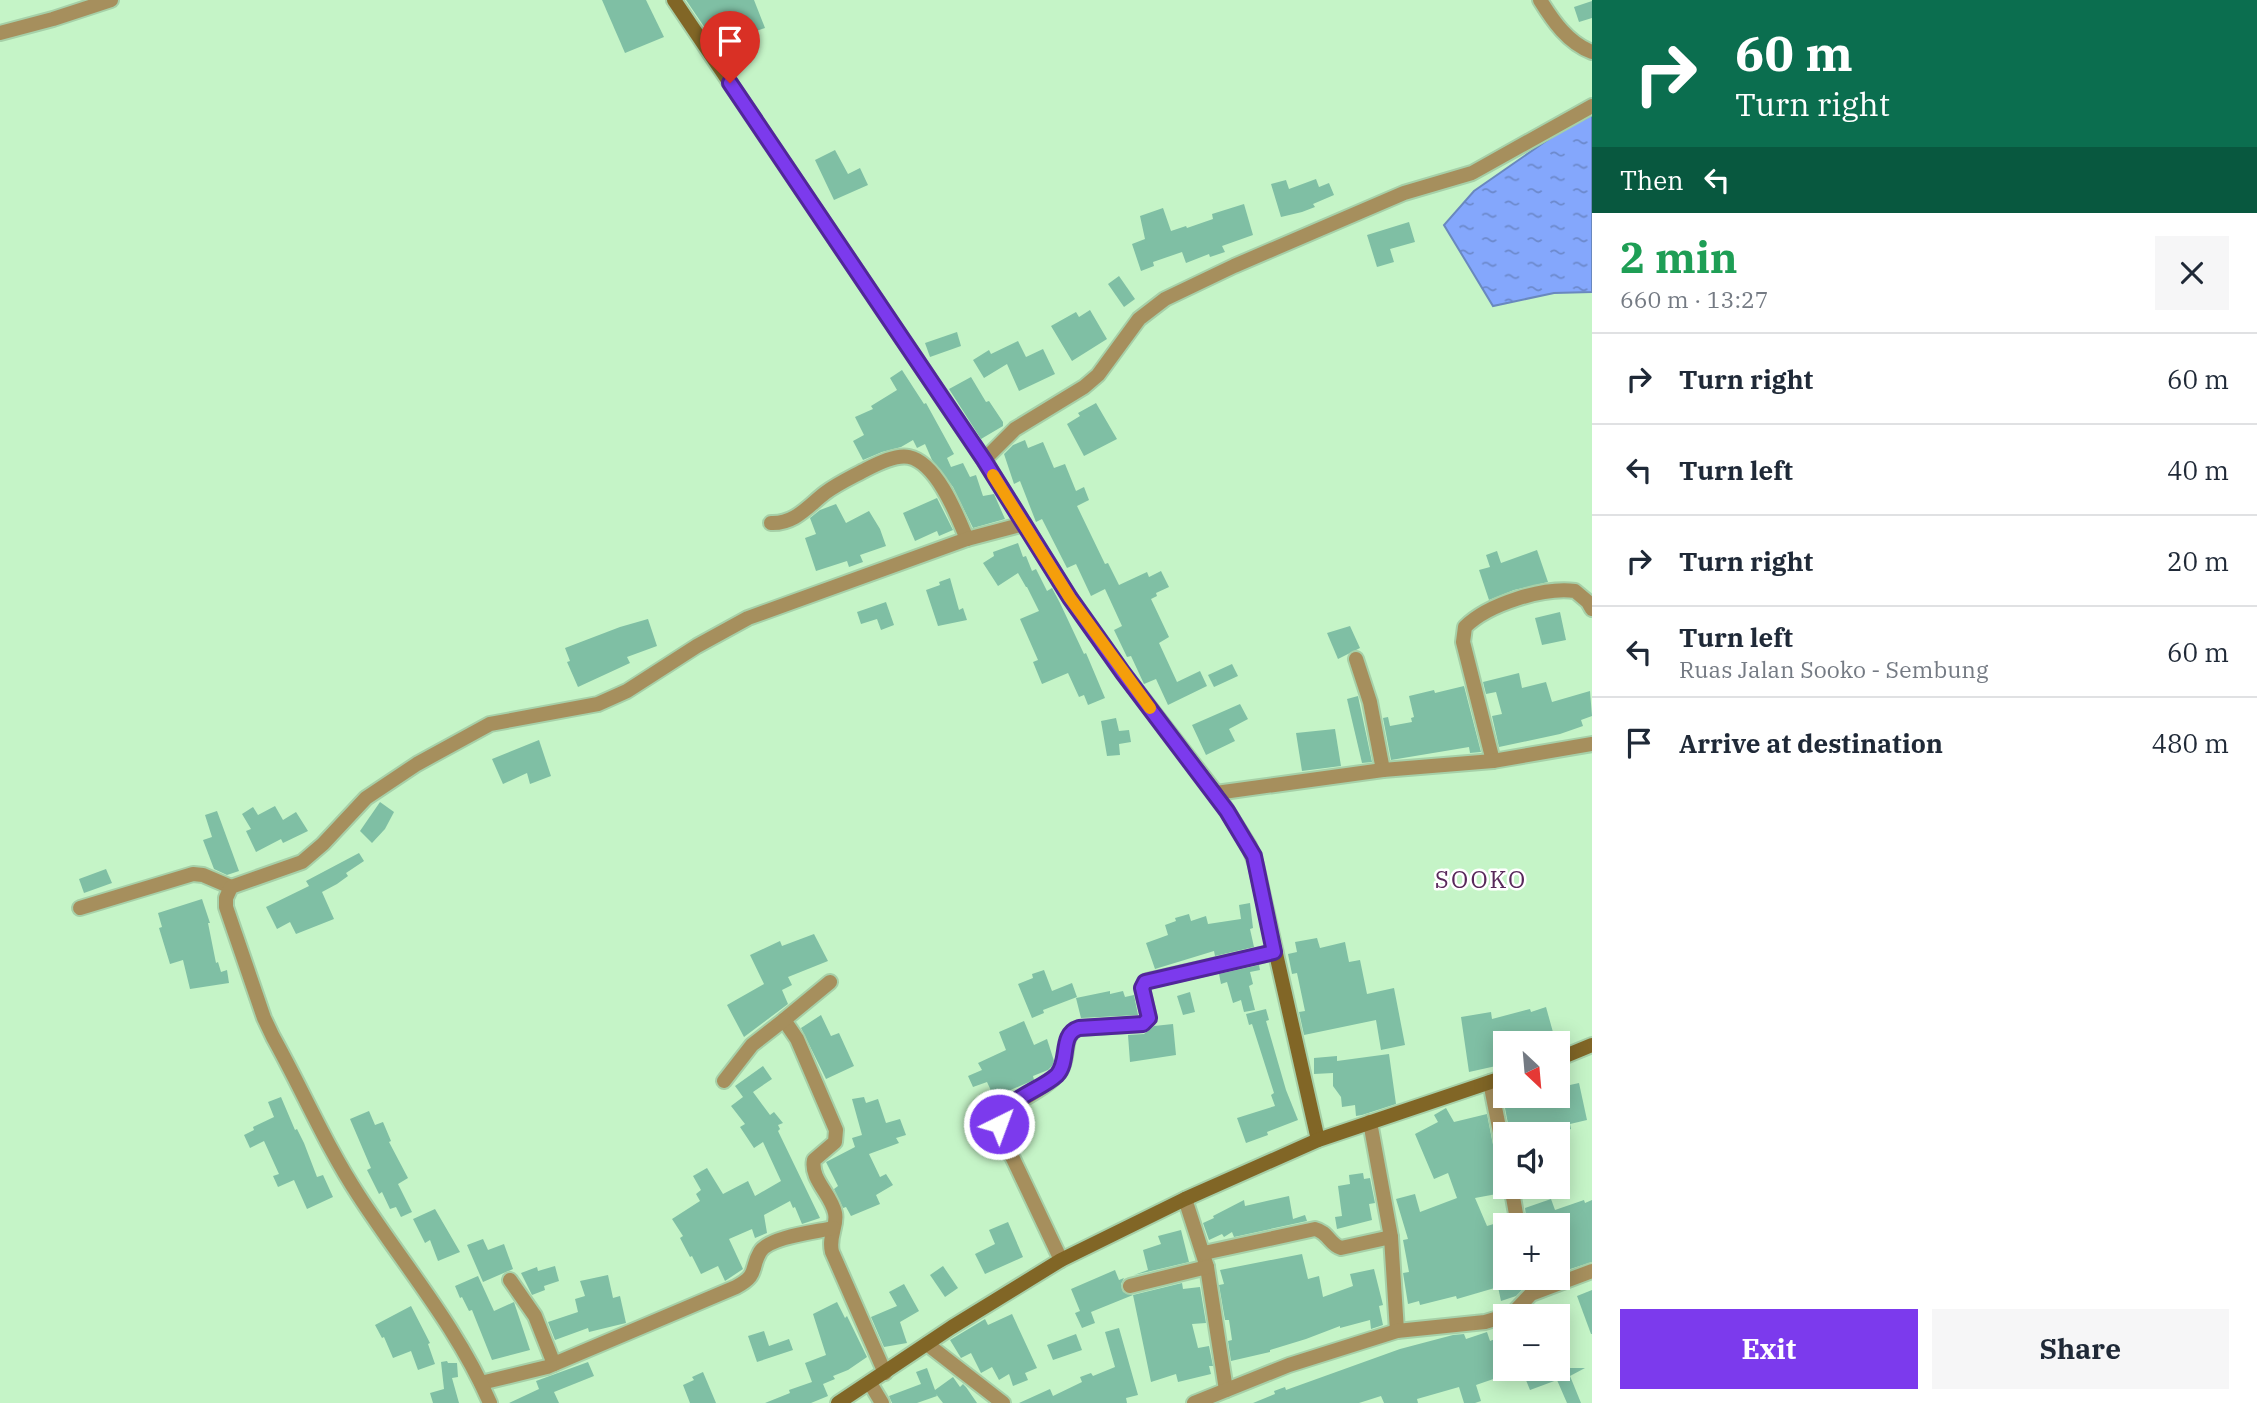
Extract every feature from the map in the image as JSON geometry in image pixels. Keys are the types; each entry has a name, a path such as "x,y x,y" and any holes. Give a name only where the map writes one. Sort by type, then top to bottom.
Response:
{"main road":[{"path":"674,0 984,460 1070,598 1123,673 1216,793 1254,856 1318,1140"},
{"path":"1570,1054 1592,1045"},
{"path":"838,1403 1061,1260 1185,1199 1318,1140 1493,1081"}],"street":[{"path":"0,33 111,0"},
{"path":"1540,0 1571,40 1592,52"},
{"path":"984,460 1015,429 1084,387 1098,374 1139,319 1166,299 1234,266 1404,193 1472,173 1592,106"},
{"path":"771,523 780,524 792,520 825,493 870,468 910,457 938,480 967,539"},
{"path":"80,908 193,874 203,875 231,887 302,862 318,849 366,798 392,779 490,724 612,699 748,618 967,539 1024,524"},
{"path":"1493,761 1463,642 1465,627 1475,618 1505,604 1539,593 1575,592 1588,602 1592,609"},
{"path":"1356,659 1370,702 1382,770"},
{"path":"1216,793 1382,770 1493,761 1592,744"},
{"path":"231,887 226,906 273,1037 358,1195 415,1275 481,1383 490,1403"},
{"path":"1061,1260 999,1129 1001,1115 1056,1076 1065,1062 1067,1038 1072,1031 1079,1028 1143,1024 1147,1021 1149,1018 1142,988 1145,982 1274,952"},
{"path":"724,1081 752,1045 830,982"},
{"path":"784,1020 797,1040 836,1130 835,1142 817,1156 814,1170 834,1208 836,1219 830,1244 832,1252 885,1373"},
{"path":"1490,1082 1498,1122"},
{"path":"1370,1122 1391,1237 1397,1331"},
{"path":"1185,1199 1206,1260 1226,1390"},
{"path":"481,1383 554,1364 579,1351 744,1283 753,1273 760,1251 769,1244 833,1228"},
{"path":"1129,1286 1206,1260 1315,1229 1325,1233 1336,1247 1341,1248 1391,1237"},
{"path":"1522,1304 1531,1294 1592,1271"},
{"path":"510,1280 536,1316 554,1364"},
{"path":"1530,1290 1531,1294"},
{"path":"1194,1403 1289,1366 1397,1331 1493,1321"},
{"path":"927,1344 1003,1403"},
{"path":"870,1383 882,1403"}],"water":[{"path":"1592,109 1592,292 1554,293 1493,306 1444,225 1474,191"}],"building":[{"path":"602,0 646,0 664,37 625,53"},
{"path":"686,0 754,0 765,28 737,38 742,51 728,58 711,25 705,28"},
{"path":"1592,1 1592,18 1579,22 1574,7"},
{"path":"835,150 848,174 860,168 868,185 834,200 815,160"},
{"path":"1316,179 1319,187 1329,183 1334,195 1313,204 1315,207 1281,217 1271,184 1286,180 1289,189"},
{"path":"1244,204 1253,235 1222,246 1225,252 1210,257 1209,254 1186,263 1182,252 1153,262 1154,266 1141,271 1132,244 1145,239 1140,216 1163,208 1171,231 1213,219 1212,214"},
{"path":"1409,222 1415,242 1390,249 1394,262 1377,267 1367,235"},
{"path":"1119,276 1135,299 1124,307 1108,284"},
{"path":"1090,310 1107,339 1072,361 1051,326 1076,312 1079,317"},
{"path":"957,332 961,346 930,357 925,343"},
{"path":"1018,341 1026,357 1043,349 1055,374 1019,391 1007,364 984,378 973,360 989,350 991,354"},
{"path":"902,370 924,404 926,403 954,454 947,458 951,467 963,463 970,477 976,475 983,496 994,494 1005,519 973,528 953,487 932,460 925,444 917,448 913,440 863,460 853,441 864,435 855,417 873,409 871,406 897,390 890,378"},
{"path":"971,377 986,402 989,401 1003,422 1003,426 981,439 949,389"},
{"path":"1096,403 1117,439 1084,456 1067,424 1080,416 1078,413"},
{"path":"1025,440 1028,448 1043,442 1054,468 1065,464 1076,491 1084,487 1089,500 1077,506 1105,564 1108,563 1119,585 1147,572 1149,577 1161,571 1169,587 1156,593 1157,596 1151,599 1169,637 1159,643 1177,682 1200,671 1207,686 1168,705 1156,679 1144,684 1131,656 1127,657 1114,630 1122,626 1105,589 1091,596 1076,564 1067,568 1042,519 1036,522 1020,481 1014,484 1004,454 1013,445"},
{"path":"937,498 953,530 939,536 937,531 915,541 903,513"},
{"path":"836,504 846,523 869,511 886,546 860,555 863,562 849,567 847,561 816,571 805,538 816,534 810,518 820,510"},
{"path":"1018,543 1023,557 1026,556 1032,571 1036,569 1047,591 1052,588 1084,654 1086,653 1105,698 1088,705 1084,695 1079,697 1068,673 1042,684 1033,662 1038,660 1020,619 1039,611 1018,573 998,586 983,563 994,556 993,552"},
{"path":"1537,550 1548,582 1514,590 1489,600 1479,570 1490,567 1486,555 1497,551 1501,563"},
{"path":"950,578 959,610 963,608 967,620 938,626 926,590"},
{"path":"886,602 894,625 881,630 877,619 861,624 857,612"},
{"path":"1560,612 1566,640 1542,645 1535,618"},
{"path":"648,619 657,646 627,657 630,663 578,687 567,662 570,661 565,648"},
{"path":"1350,626 1360,648 1338,659 1327,633"},
{"path":"1232,664 1238,676 1214,687 1208,675"},
{"path":"1519,673 1522,688 1546,682 1552,702 1590,691 1592,716 1581,720 1583,726 1560,734 1499,747 1492,716 1502,714 1496,692 1486,694 1483,682"},
{"path":"1464,686 1481,752 1470,753 1469,747 1391,760 1383,718 1388,717 1390,726 1412,722 1411,718 1414,717 1409,696"},
{"path":"1358,696 1372,762 1362,763 1347,699"},
{"path":"1240,704 1248,719 1229,729 1235,741 1206,755 1192,725"},
{"path":"1116,718 1119,731 1129,730 1131,742 1119,744 1120,755 1107,756 1101,721"},
{"path":"1335,729 1341,766 1302,771 1296,733"},
{"path":"539,740 551,776 530,784 527,773 503,784 492,759"},
{"path":"380,802 394,812 385,829 372,843 360,831"},
{"path":"275,806 283,820 296,812 308,831 283,843 281,839 256,852 246,831 251,829 242,814 253,807 258,815"},
{"path":"217,811 239,871 227,875 214,869 203,840 212,837 205,815"},
{"path":"359,853 364,861 346,873 348,876 322,892 334,919 296,934 290,922 277,929 266,907 309,886 306,881"},
{"path":"106,869 112,883 84,893 79,879"},
{"path":"202,899 210,923 216,963 218,962 221,972 227,970 229,983 190,989 183,960 170,964 159,928 162,927 158,913"},
{"path":"1250,903 1253,928 1250,929 1254,947 1215,956 1214,951 1155,969 1146,943 1168,935 1165,925 1176,921 1175,918 1189,914 1191,921 1206,916 1208,924 1241,919 1239,905"},
{"path":"814,934 828,961 788,977 792,985 782,990 788,1004 744,1037 727,1005 764,984 750,955 780,941 782,946"},
{"path":"1317,938 1320,948 1345,942 1349,962 1360,960 1367,994 1394,988 1405,1045 1381,1050 1376,1020 1304,1035 1299,1012 1305,1011 1297,973 1292,974 1288,954 1297,952 1295,942"},
{"path":"1259,965 1260,970 1250,972 1253,984 1249,986 1255,1010 1244,1012 1241,1000 1233,1003 1227,982 1221,984 1219,974"},
{"path":"1044,970 1052,991 1072,983 1077,997 1043,1010 1044,1013 1032,1018 1018,984 1033,978 1032,974"},
{"path":"1110,991 1110,994 1123,991 1125,997 1134,995 1138,1015 1081,1018 1076,998"},
{"path":"1190,992 1195,1012 1183,1015 1177,996"},
{"path":"1546,1007 1553,1031 1493,1031 1493,1067 1469,1072 1461,1017 1491,1012 1492,1019 1530,1009 1531,1012"},
{"path":"1266,1009 1269,1020 1266,1021 1286,1090 1298,1120 1246,1143 1237,1118 1275,1106 1271,1095 1274,1093 1252,1024 1249,1025 1246,1014"},
{"path":"821,1015 831,1036 839,1033 854,1066 826,1079 801,1028"},
{"path":"1024,1021 1034,1045 1047,1039 1054,1061 1052,1066 1033,1076 1034,1080 994,1097 987,1082 973,1087 968,1076 982,1070 978,1063 1006,1050 999,1032"},
{"path":"1173,1024 1176,1055 1130,1062 1128,1035 1144,1034 1154,1026"},
{"path":"1389,1054 1396,1104 1362,1115 1356,1116 1355,1105 1342,1107 1341,1097 1333,1086 1333,1073 1314,1074 1314,1058 1337,1056 1337,1061"},
{"path":"763,1066 772,1079 753,1092 770,1115 774,1112 783,1123 778,1125 778,1131 820,1218 802,1224 790,1201 764,1215 767,1233 755,1238 752,1229 729,1239 743,1269 725,1281 718,1266 701,1274 672,1219 700,1201 696,1194 701,1190 693,1176 707,1168 723,1194 748,1181 755,1196 781,1181 763,1142 754,1148 740,1127 745,1124 731,1106 743,1097 735,1086"},
{"path":"1579,1083 1587,1120 1570,1124 1508,1122 1505,1108 1570,1108 1570,1085"},
{"path":"281,1097 317,1177 323,1175 333,1197 307,1209 294,1180 278,1187 273,1176 279,1174 264,1141 250,1148 244,1135 254,1130 253,1127 274,1117 268,1102"},
{"path":"864,1097 866,1103 878,1099 886,1123 900,1119 906,1135 896,1138 899,1143 869,1154 880,1177 886,1174 893,1185 876,1195 880,1204 851,1216 846,1207 843,1208 834,1189 838,1186 826,1162 855,1147 852,1138 862,1135 852,1099"},
{"path":"1446,1108 1454,1122 1487,1114 1493,1145 1493,1195 1475,1198 1487,1226 1493,1224 1493,1288 1457,1299 1456,1296 1420,1305 1419,1301 1408,1304 1403,1273 1409,1272 1403,1240 1408,1239 1396,1199 1415,1194 1420,1212 1457,1198 1448,1173 1434,1179 1415,1134 1438,1122 1434,1115"},
{"path":"369,1111 375,1125 383,1122 391,1141 389,1142 408,1178 398,1184 412,1212 401,1217 396,1207 390,1209 382,1192 379,1194 367,1170 371,1168 350,1119"},
{"path":"1363,1173 1364,1179 1370,1178 1375,1203 1369,1204 1372,1220 1337,1229 1335,1217 1342,1216 1338,1186 1350,1184 1349,1175"},
{"path":"1289,1196 1293,1219 1305,1215 1307,1221 1234,1237 1232,1232 1209,1240 1203,1223 1214,1218 1213,1216 1244,1200 1245,1206"},
{"path":"1551,1199 1555,1210 1592,1200 1592,1262 1570,1269 1570,1213 1526,1213 1525,1208"},
{"path":"435,1209 460,1252 438,1261 430,1240 425,1243 413,1219"},
{"path":"1008,1222 1023,1257 985,1274 975,1254 995,1244 989,1230"},
{"path":"1181,1230 1189,1262 1134,1275 1148,1270 1143,1250 1161,1244 1158,1236"},
{"path":"483,1239 488,1250 504,1244 513,1269 483,1282 467,1245"},
{"path":"1302,1254 1308,1279 1319,1276 1323,1297 1353,1286 1350,1274 1374,1269 1383,1305 1379,1306 1383,1325 1371,1329 1370,1320 1340,1326 1270,1352 1231,1361 1228,1341 1232,1340 1229,1320 1225,1320 1219,1285 1224,1284 1220,1270"},
{"path":"555,1266 559,1281 544,1286 545,1290 532,1295 521,1273 537,1267 538,1271"},
{"path":"943,1266 958,1288 945,1297 930,1275"},
{"path":"1115,1270 1119,1280 1124,1278 1121,1284 1123,1292 1133,1295 1091,1312 1095,1323 1082,1328 1075,1313 1080,1311 1071,1289"},
{"path":"608,1275 613,1298 620,1296 626,1323 589,1332 588,1328 555,1340 548,1322 578,1312 575,1299 585,1296 580,1281"},
{"path":"478,1276 494,1311 514,1302 530,1350 492,1360 472,1310 469,1311 455,1286"},
{"path":"1182,1283 1183,1289 1200,1287 1206,1323 1192,1324 1198,1348 1209,1346 1213,1366 1209,1366 1211,1374 1178,1382 1176,1374 1151,1382 1133,1295"},
{"path":"904,1284 919,1311 900,1322 907,1343 884,1347 871,1317 897,1306 889,1292"},
{"path":"1499,1290 1522,1290 1516,1296 1501,1301"},
{"path":"1592,1290 1592,1334 1591,1334 1577,1296"},
{"path":"837,1302 867,1357 823,1384 828,1396 811,1403 765,1403 812,1382 805,1363 826,1355 813,1314"},
{"path":"411,1306 430,1343 428,1344 435,1364 418,1370 411,1351 393,1358 384,1337 382,1338 375,1325"},
{"path":"1012,1314 1037,1368 1025,1373 1028,1380 1013,1386 1009,1374 999,1380 992,1367 981,1373 971,1353 961,1358 950,1340 985,1319 988,1325"},
{"path":"1119,1328 1138,1395 1126,1398 1127,1403 1019,1403 1050,1389 1053,1396 1082,1382 1080,1377 1091,1373 1093,1376 1115,1367 1105,1332"},
{"path":"764,1331 769,1346 789,1339 793,1350 757,1362 748,1336"},
{"path":"1487,1332 1490,1341 1493,1340 1493,1379 1476,1385 1481,1401 1475,1403 1464,1403 1459,1387 1417,1399 1418,1403 1384,1403 1381,1396 1359,1403 1253,1403 1275,1394 1274,1391 1285,1387 1286,1390 1400,1349 1453,1335 1464,1334 1466,1339"},
{"path":"1076,1334 1082,1350 1053,1360 1047,1345"},
{"path":"441,1362 457,1363 458,1377 452,1378 459,1403 433,1403 430,1393 444,1389"},
{"path":"588,1362 594,1376 554,1392 559,1403 509,1403 539,1389 536,1381"},
{"path":"927,1368 935,1390 953,1377 960,1387 963,1384 966,1387 977,1403 943,1403 936,1394 937,1396 917,1403 892,1403 889,1396 921,1384 916,1372"},
{"path":"1570,1368 1585,1368 1570,1376"},
{"path":"703,1372 716,1403 690,1403 683,1385"},
{"path":"1570,1376 1581,1403 1567,1403 1557,1381 1570,1381"},
{"path":"1526,1381 1554,1381 1530,1390"}],"slow traffic":[{"path":"993,475 1070,598 1150,708"}],"district":[{"name":"SOOKO","path":"1481,880"}],"route":[{"path":"730,83 984,460 1070,598 1123,673 1216,793 1254,856 1274,952 1145,982 1142,988 1149,1020 1143,1024 1079,1028 1072,1031 1067,1038 1062,1069 1044,1085 1010,1106 1001,1115 999,1124"}]}
